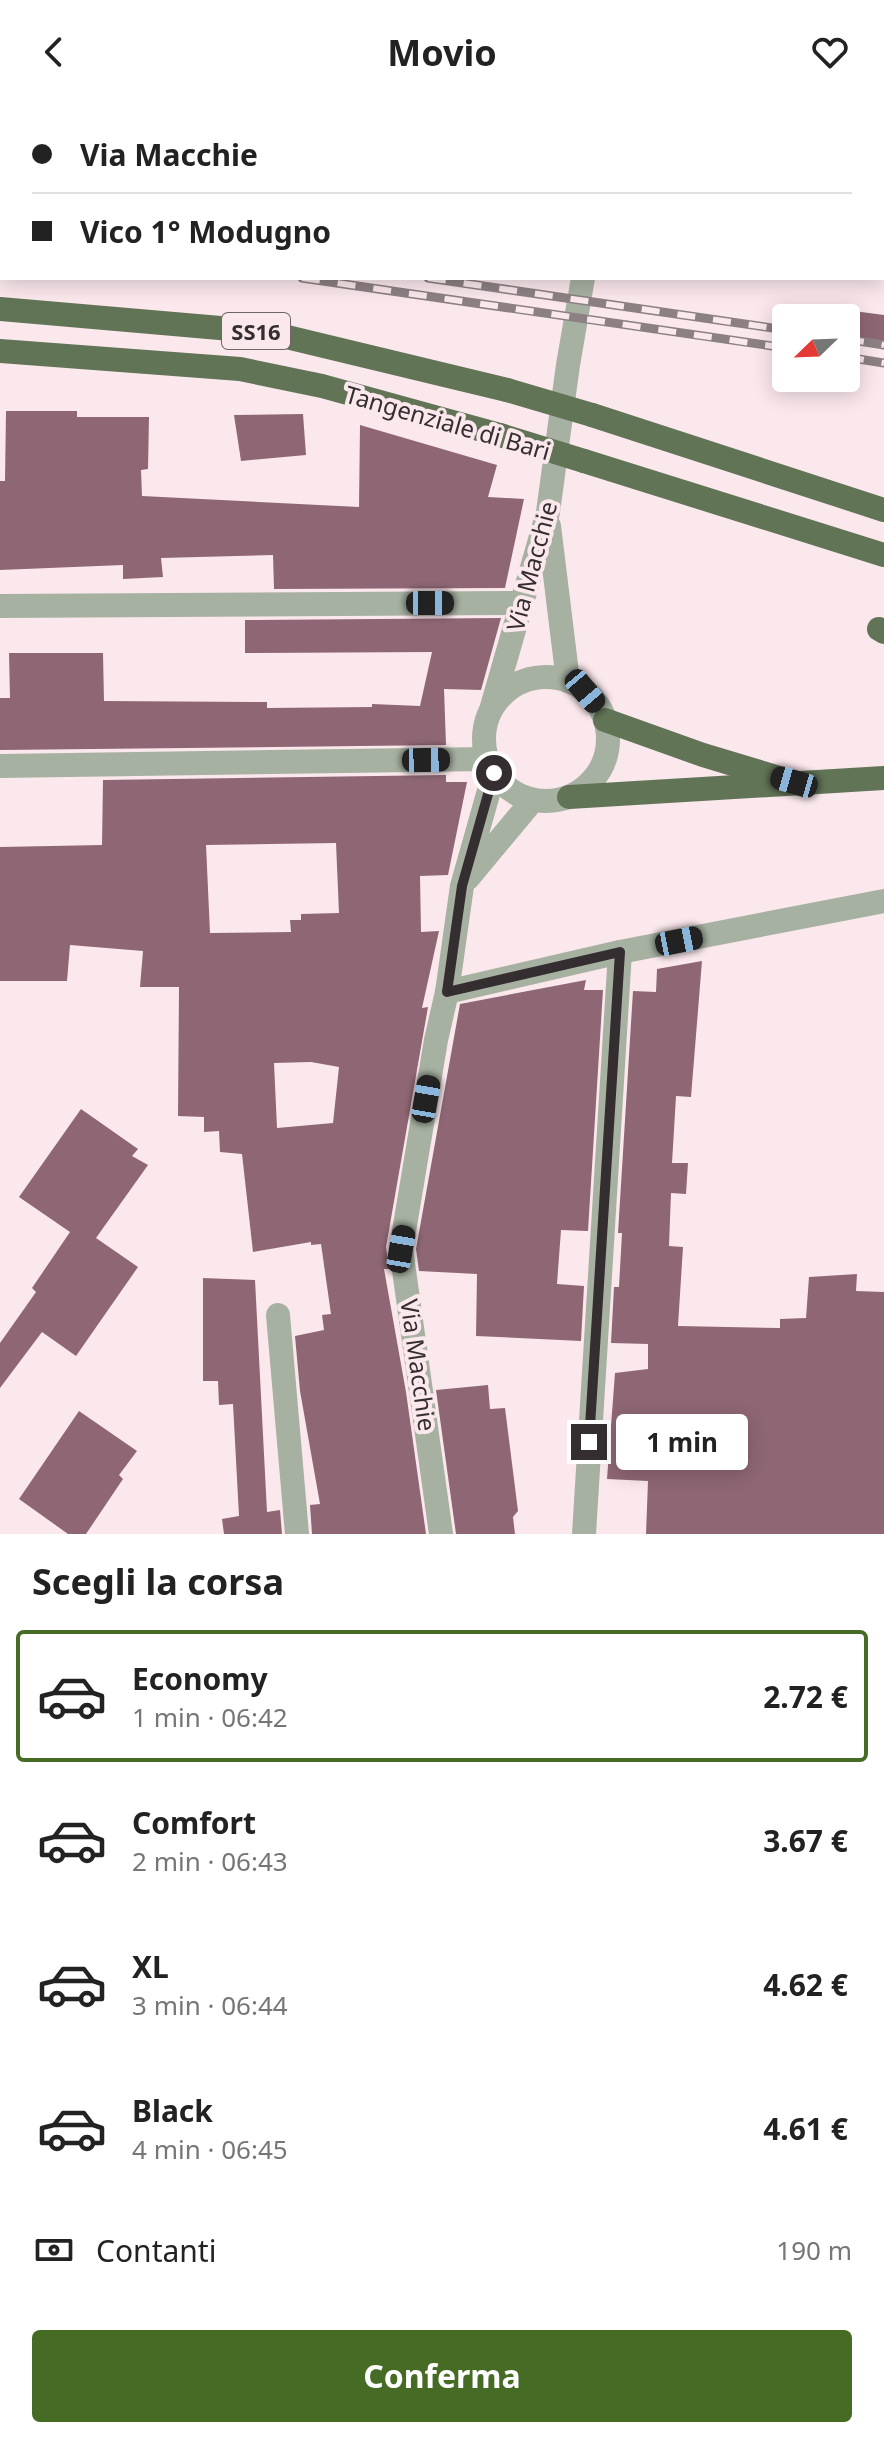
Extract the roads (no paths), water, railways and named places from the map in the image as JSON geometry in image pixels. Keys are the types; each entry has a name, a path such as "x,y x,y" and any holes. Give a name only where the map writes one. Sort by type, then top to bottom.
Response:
{"highway":[{"name":"Tangenziale di Bari","path":"0,309 266,332 387,359 592,415 884,510"},
{"name":"Tangenziale di Bari","path":"0,351 240,369 322,386 500,435 884,555"},
{"path":"605,720 703,755 794,782"},
{"path":"569,797 884,778"}],"street":[{"name":"Via Macchie","path":"491,710 548,512 583,280"},
{"path":"548,512 568,681"},
{"path":"0,606 522,603"},
{"path":"550,677 568,681 585,691 599,707 608,738 605,757 597,774 585,788 569,797 551,801 518,795 504,786 490,766 484,743 485,726 491,710 516,685 532,678 550,677"},
{"path":"0,766 490,766"},
{"name":"Via Macchie","path":"441,1534 401,1249 447,992 462,886 490,766"},
{"path":"462,886 533,800"},
{"path":"447,992 620,952 884,901"},
{"path":"584,1534 620,952"},
{"path":"278,1315 297,1534"}],"railway":[{"path":"316,280 772,346"},
{"path":"442,280 772,328"},
{"path":"860,341 884,345"},
{"path":"860,359 884,363"}]}
